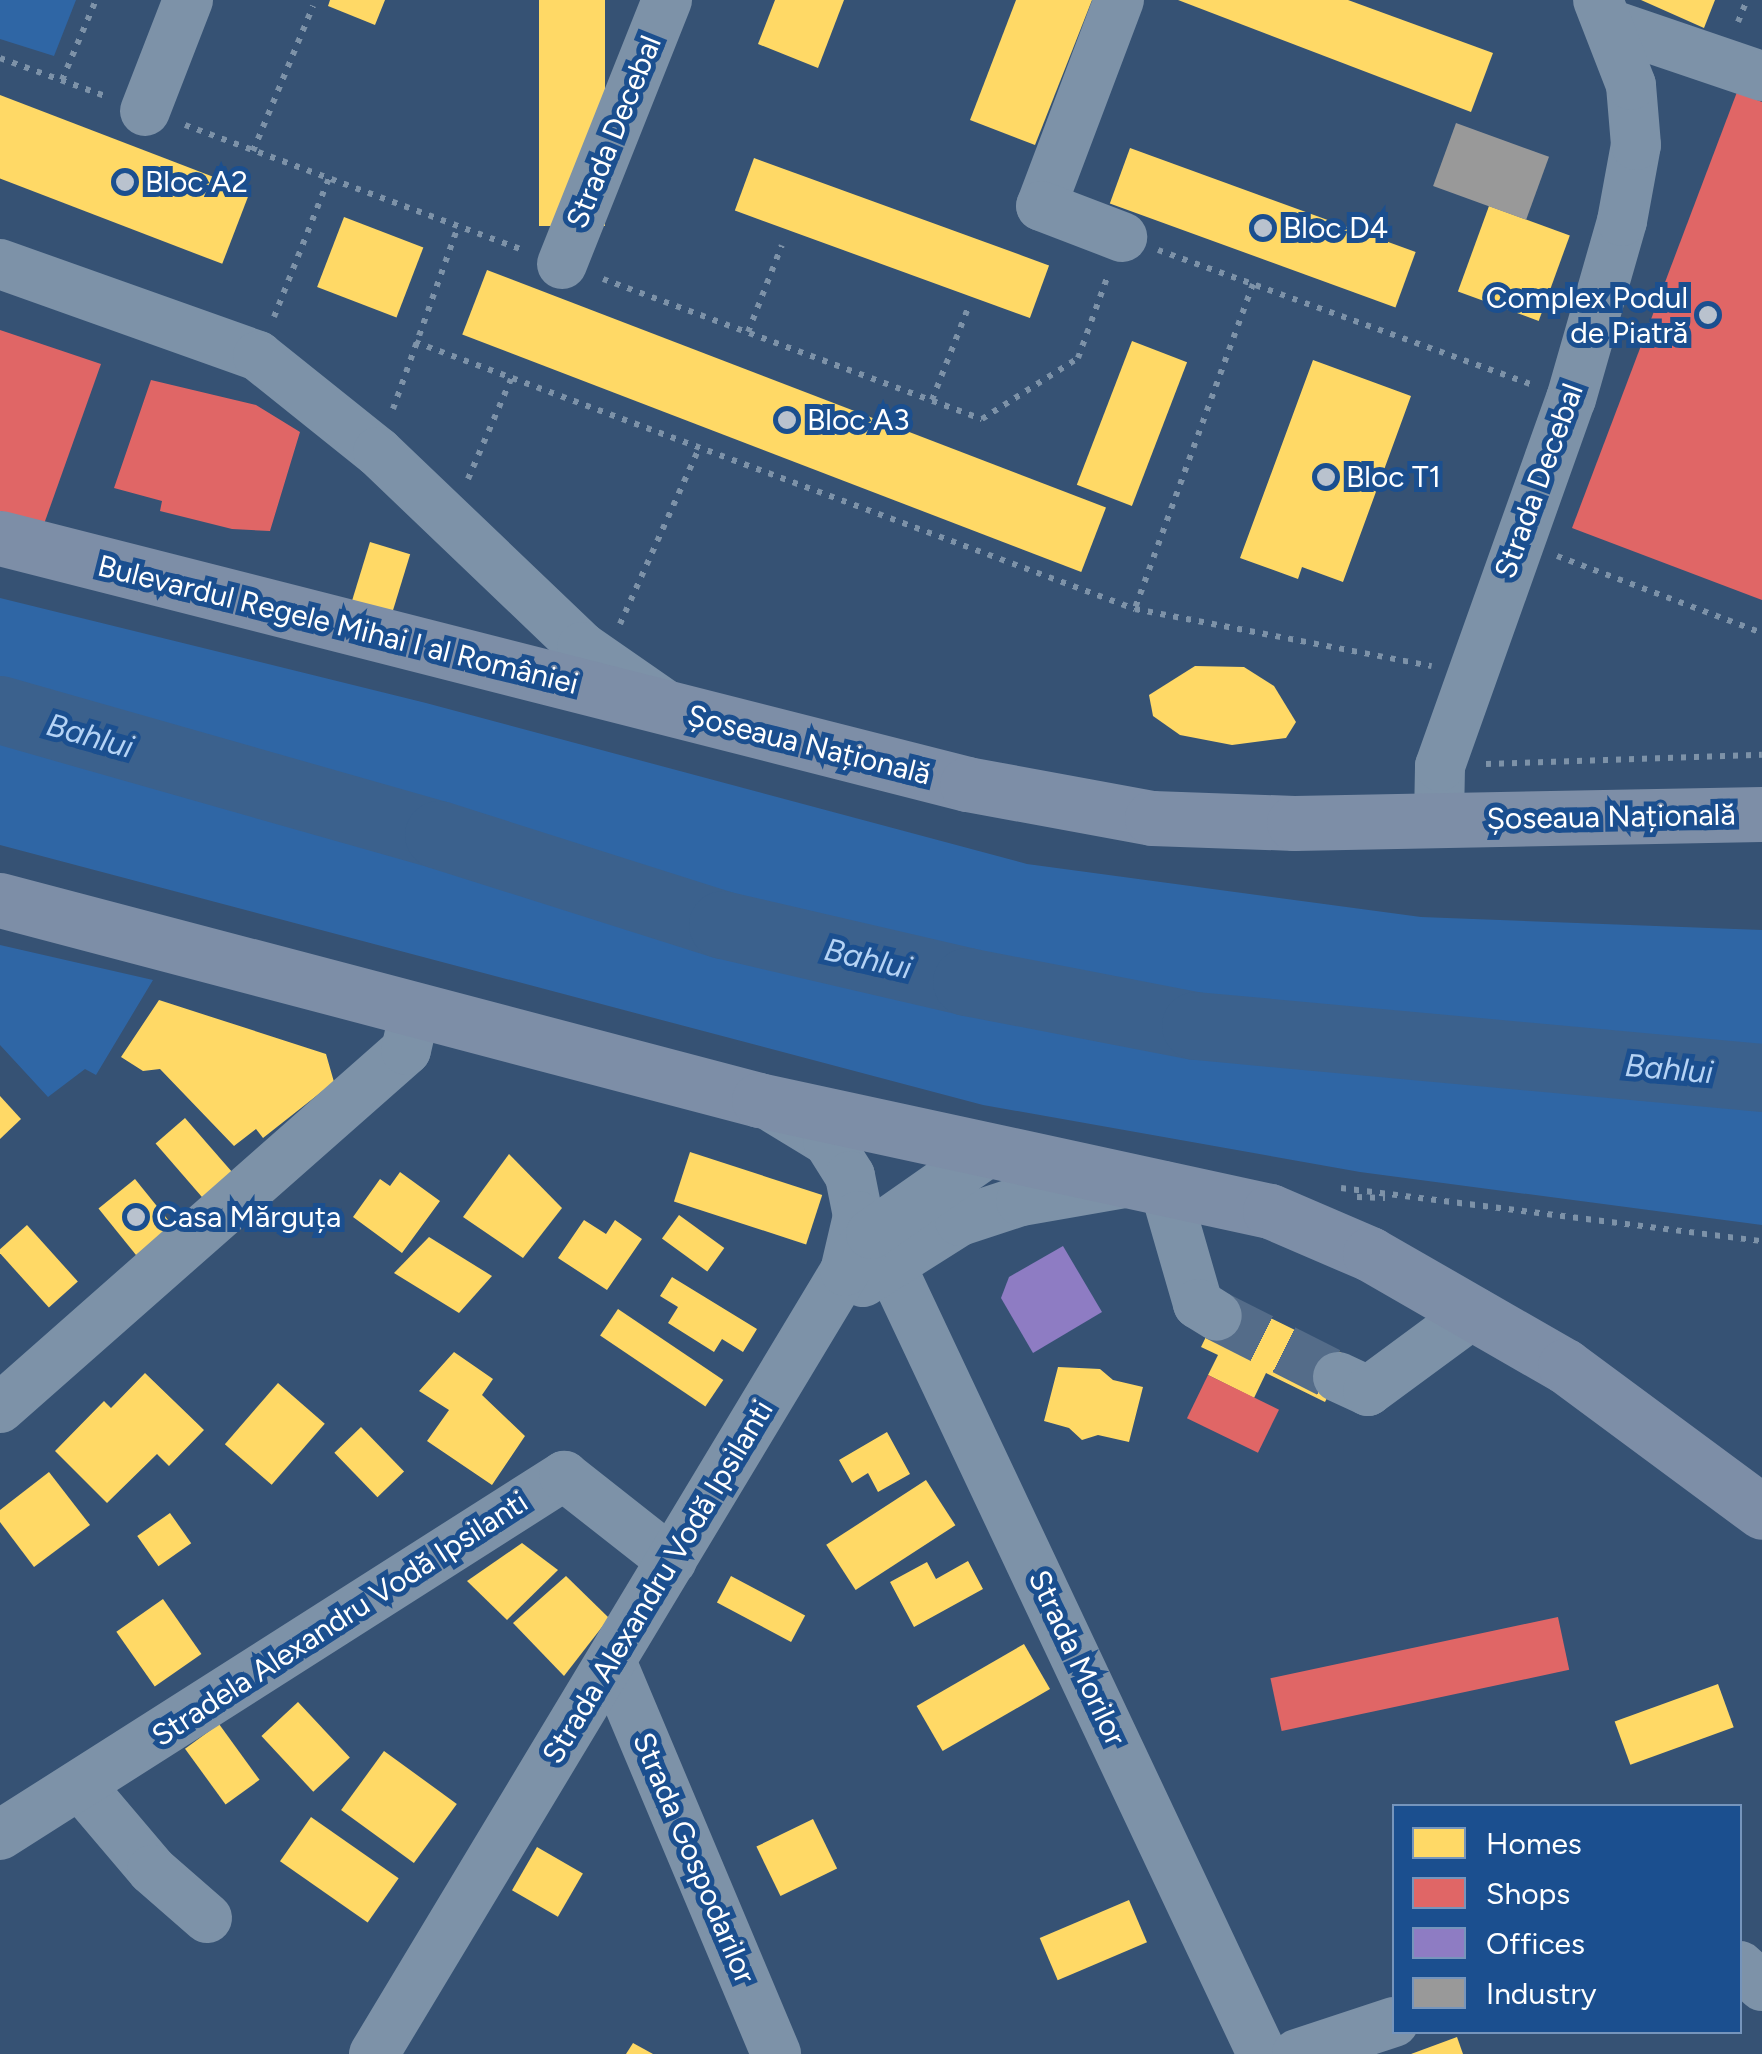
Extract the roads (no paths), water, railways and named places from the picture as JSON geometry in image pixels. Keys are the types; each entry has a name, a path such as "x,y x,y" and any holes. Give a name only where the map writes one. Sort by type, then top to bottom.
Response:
{"main road":[{"name":"Bulevardul Regele Mihai I al României","path":"0,538 675,712"},
{"name":"Șoseaua Națională","path":"675,712 967,784 1152,818 1439,792 1762,814"},
{"path":"0,900 760,1100 1270,1210 1475,1312 1630,1412 1762,1512"}],"street":[{"path":"145,110 188,0"},
{"name":"Strada Decebal","path":"562,264 667,0"},
{"path":"1119,0 1041,206 1122,237"},
{"name":"Strada Decebal","path":"1603,12 1762,76"},
{"name":"Strada Decebal","path":"1439,792 1470,673 1571,399 1622,221 1636,145 1632,85 1603,12"},
{"name":"Șoseaua Națională","path":"0,264 258,356 378,452 603,660 675,712"},
{"path":"0,1408 406,1050 415,1011"},
{"path":"760,1100 828,1142 850,1176 858,1216 852,1281"},
{"name":"Strada Alexandru Vodă Ipsilanti","path":"374,2054 672,1561 852,1281 871,1234 988,1152"},
{"path":"852,1281 960,1220 1021,1201 1151,1183 1198,1304 1217,1316"},
{"name":"Strada Morilor","path":"852,1281 1262,2054"},
{"path":"1338,1377 1368,1391 1475,1312"},
{"name":"Stradela Alexandru Vodă Ipsilanti","path":"0,1836 564,1476 672,1561"},
{"name":"Strada Gospodarilor","path":"611,1661 776,2054"},
{"path":"80,1785 152,1870 207,1918"},
{"path":"1742,1968 1762,1986"},
{"path":"1297,2054 1392,2023"}],"waterway":[{"name":"Bahlui","path":"0,710 439,835 723,925 967,982 1196,1026 1762,1078"}],"tunnel":[{"path":"1217,1316 1338,1377"}],"place":[{"name":"Bloc A2","path":"125,182"},
{"name":"Bloc D4","path":"1263,228"},
{"name":"Complex Podul de Piatră","path":"1708,315"},
{"name":"Bloc A3","path":"787,420"},
{"name":"Bloc T1","path":"1326,477"},
{"name":"Casa Mărguța","path":"136,1217"}]}
